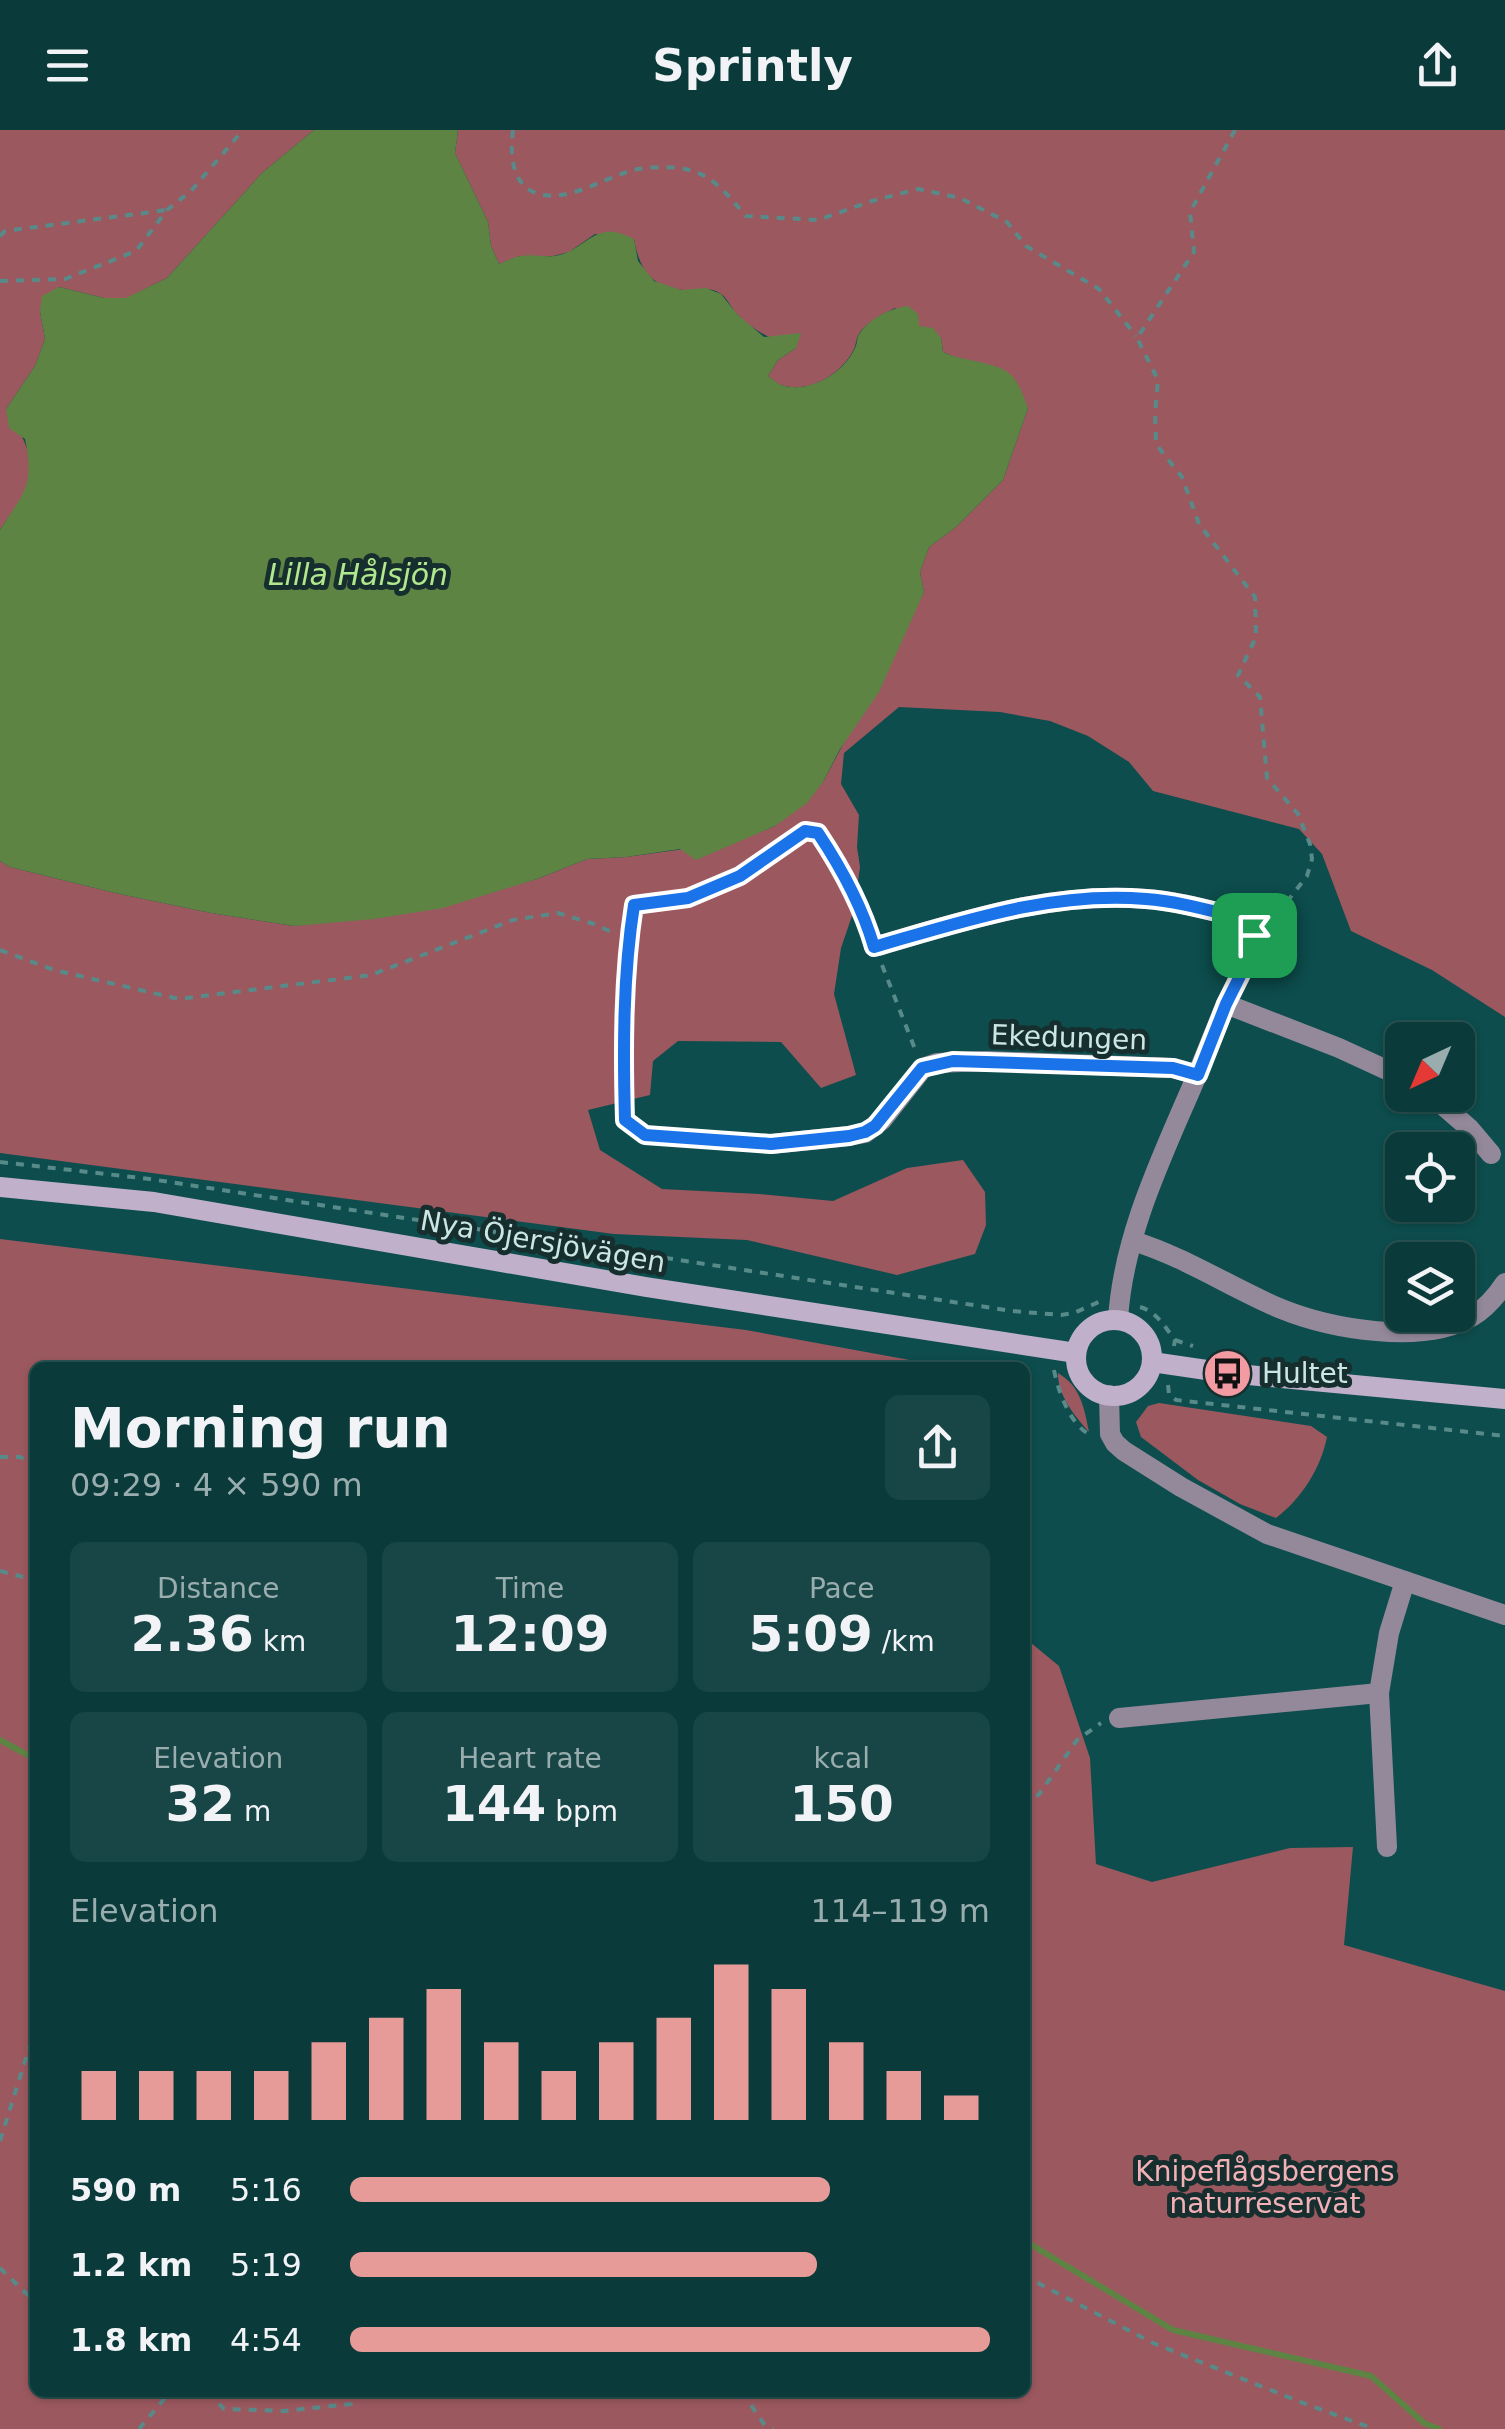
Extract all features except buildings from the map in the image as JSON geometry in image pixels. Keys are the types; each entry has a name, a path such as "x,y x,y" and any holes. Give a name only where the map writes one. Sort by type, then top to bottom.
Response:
{"street":[{"path":"874,947 997,912 1056,900 1111,898 1148,899 1237,917 1254,935 1252,952 1157,1169 1133,1241 1118,1320"},
{"path":"1226,1004 1385,1070"},
{"name":"Ekedungen","path":"922,1068 969,1061 1173,1068 1198,1075"},
{"path":"771,1144 865,1132 882,1120 922,1068"},
{"path":"1451,1112 1491,1154"},
{"name":"Nya Öjersjövägen","path":"0,1187 154,1202 646,1287 1076,1354"},
{"path":"1133,1241 1160,1249 1283,1309 1370,1330 1400,1332 1454,1325 1486,1306 1505,1283"},
{"path":"1118,1320 1144,1334 1152,1362 1138,1388 1109,1396 1084,1381 1076,1354 1090,1328 1118,1320"},
{"path":"1152,1362 1226,1373 1505,1398"},
{"path":"1109,1396 1110,1434 1124,1452 1181,1487 1266,1534 1505,1616"},
{"path":"1387,1847 1379,1693 1405,1581"},
{"path":"1119,1718 1379,1693"}],"lane":[{"path":"628,940 625,1120 645,1135 771,1144"}],"path":[{"path":"0,280 65,279 136,250 167,210 191,191 243,130"},
{"path":"513,130 511,148 516,175 524,188 546,196 570,193 639,169 684,168 710,178 746,216 818,220 872,200 918,190 960,198 1008,222 1026,246 1099,289 1137,338 1158,380 1156,444 1182,477 1200,524 1255,597 1256,637 1238,675 1260,697 1268,778 1298,814 1312,860 1308,876 1264,931 1254,935"},
{"path":"1137,338 1194,252 1190,212 1234,130"},
{"path":"0,236 4,231 167,210"},
{"path":"0,950 54,970 179,999 371,974 513,920 558,913 628,940 634,905 688,898 740,876 805,831 818,833 864,914 922,1068"},
{"path":"0,1162 170,1182 1012,1311 1061,1315 1086,1307"},
{"path":"1059,1328 1061,1315"},
{"path":"1175,1340 1199,1348"},
{"path":"1054,1370 1057,1386 1080,1430 1092,1436 1110,1434"},
{"path":"1222,1406 1224,1392"},
{"path":"0,1457 20,1457 30,1462"},
{"path":"0,1570 30,1579"},
{"path":"1030,1803 1077,1740 1103,1721 1119,1718"},
{"path":"0,2142 30,2045"},
{"path":"0,2268 30,2297"},
{"path":"1030,2278 1153,2343 1374,2429"},
{"path":"139,2429 166,2397"},
{"path":"213,2397 224,2408 284,2411 351,2404 358,2397"},
{"path":"745,2397 764,2424 774,2429"}],"green space":[{"path":"0,130 314,130 262,173 167,278 127,298 104,298 59,287 40,312 45,339 35,366 6,409 22,437 30,468 26,490 0,530"},
{"path":"458,130 1505,130 1505,1017 1432,970 1351,931 1322,854 1299,829 1153,791 1129,762 1088,736 1050,721 1000,712 899,707 844,753 841,784 859,815 860,867 834,994 856,1075 821,1088 781,1042 678,1041 653,1061 650,1095 588,1110 600,1150 662,1189 833,1201 907,1168 963,1160 985,1192 986,1225 975,1254 897,1275 747,1240 614,1234 0,1153 0,861 10,867 115,893 294,926 494,891 587,859 735,842 775,826 823,782 924,592 920,572 929,547 956,527 1003,480 1028,408 997,367 943,352 941,338 895,308 865,327 847,360 832,375 813,385 781,385 768,376 778,360 796,348 749,325 716,291 683,290 655,281 639,259 634,239 595,234 569,252 520,256 499,264 491,246 488,222 455,153"},
{"name":"Knipeflågsbergens naturreservat","path":"0,1239 746,1330 921,1362 30,1362 30,2397 1030,2397 1030,1642 1059,1666 1090,1758 1096,1864 1152,1882 1290,1848 1353,1847 1344,1945 1505,1991 1505,2429 0,2429"},
{"path":"1058,1373 1077,1391 1089,1432 1064,1397"},
{"path":"1159,1403 1311,1426 1327,1437 1309,1482 1276,1518 1240,1504 1198,1480 1141,1437 1136,1422 1148,1406"}],"water":[{"name":"Lilla Hålsjön","path":"314,130 458,130 455,153 488,222 491,246 499,264 521,256 566,253 600,233 620,233 634,239 638,261 654,281 681,290 706,288 721,294 764,337 801,333 796,348 778,360 768,376 781,385 803,387 834,374 850,357 869,323 888,311 908,306 918,314 919,326 933,328 941,338 943,352 999,368 1015,380 1028,408 1003,480 956,527 929,547 920,572 924,592 879,692 807,803 775,826 696,860 680,849 587,859 443,908 294,926 115,893 10,867 0,861 0,530 25,488 29,468 25,439 9,428 6,409 35,366 45,339 40,312 42,296 59,287 104,298 126,298 167,278 262,173"}],"waterway":[{"path":"0,1740 30,1756"},
{"path":"1030,2244 1173,2330 1371,2376 1424,2423 1439,2429"}],"place":[{"name":"Hultet","path":"1227,1373"}],"route":[{"path":"805,831 818,833 831,852 864,914 874,947 997,912 1056,900 1111,898 1148,899 1237,917 1254,935 1252,952 1198,1075 1173,1068 937,1063 922,1068 882,1120 865,1132 771,1144 645,1135 625,1120 628,940 634,905 688,898 740,876 805,831"}]}
